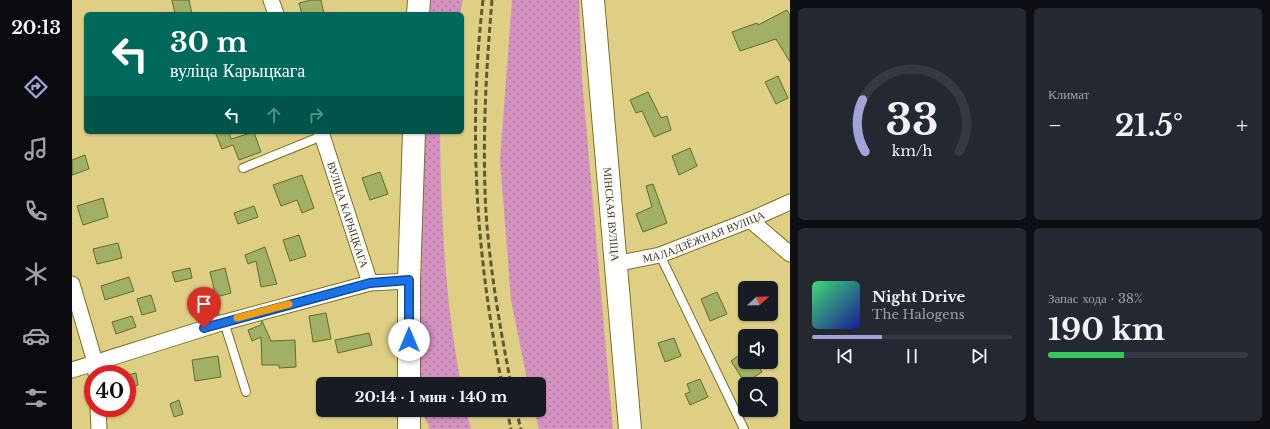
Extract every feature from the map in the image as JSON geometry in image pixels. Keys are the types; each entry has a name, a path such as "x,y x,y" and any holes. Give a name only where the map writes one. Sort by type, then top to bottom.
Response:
{"street":[{"path":"271,0 275,12"},
{"path":"418,12 419,0"},
{"name":"МІНСКАЯ ВУЛІЦА","path":"593,0 630,429"},
{"name":"ВУЛІЦА КАРЫЦКАГА","path":"322,134 370,283 409,280"},
{"path":"409,377 409,280 414,134"},
{"name":"МАЛАДЗЁЖНАЯ ВУЛІЦА","path":"615,264 660,255 750,220 790,202"},
{"path":"750,220 790,254"},
{"path":"103,365 224,322 370,283"},
{"path":"72,284 94,365"},
{"path":"72,370 84,369"},
{"path":"98,417 99,429"},
{"path":"409,417 409,429"}],"lane":[{"path":"243,168 322,134"},
{"path":"660,255 744,429"},
{"path":"224,322 246,392"}],"shaded area":[{"path":"428,0 463,0 460,12 428,12"},
{"path":"512,0 579,0 582,79 613,429 539,429 536,417 546,417 546,377 527,377 511,300 500,160"},
{"path":"424,134 440,134 441,195 445,258 451,321 460,377 419,377"},
{"path":"424,417 468,417 471,429 430,429"}],"building":[{"path":"172,0 189,0 192,12 175,12"},
{"path":"311,0 321,0 324,12 301,12 299,3"},
{"path":"787,10 790,15 790,62 776,39 740,51 732,32 757,23 758,25"},
{"path":"778,76 788,98 776,104 765,82"},
{"path":"648,92 661,118 667,116 671,130 654,137 642,111 636,113 630,100"},
{"path":"216,134 230,134 231,139 247,134 255,134 261,152 239,160 233,145 222,149"},
{"path":"690,148 697,166 679,175 672,156"},
{"path":"85,155 89,169 72,175 72,160"},
{"path":"380,172 388,194 370,200 362,178"},
{"path":"302,175 314,208 302,213 297,200 281,206 273,185"},
{"path":"653,184 667,223 643,232 636,214 652,207 646,186"},
{"path":"103,198 108,217 83,225 77,206"},
{"path":"254,206 258,217 238,224 234,213"},
{"path":"299,235 306,256 290,261 283,240"},
{"path":"118,243 122,258 97,264 93,249"},
{"path":"265,247 277,284 261,287 256,261 248,264 245,255"},
{"path":"190,268 192,278 175,282 172,272"},
{"path":"225,268 231,293 216,297 210,272"},
{"path":"129,277 134,291 105,300 101,286"},
{"path":"717,292 727,314 710,321 701,299"},
{"path":"151,295 156,311 142,315 137,299"},
{"path":"217,299 219,314 196,319 193,303"},
{"path":"326,313 331,339 313,342 309,316"},
{"path":"132,316 136,327 116,334 112,322"},
{"path":"262,321 271,341 295,340 296,367 279,368 279,365 262,365 261,337 252,341 248,330 261,325"},
{"path":"369,333 372,345 338,353 335,340"},
{"path":"674,338 681,356 665,362 658,343"},
{"path":"218,356 221,377 195,381 192,360"},
{"path":"738,356 738,369 760,369 762,372 754,377 741,377 731,361"},
{"path":"136,373 138,385 136,386"},
{"path":"700,379 708,397 690,405 685,394 690,392 687,384"},
{"path":"179,400 183,414 174,417 170,404"}],"railway":[{"path":"483,0 478,49 476,97 477,193 486,288 501,377"},
{"path":"492,0 485,106 484,159 486,213 496,299 510,377"},
{"path":"508,417 511,429"},
{"path":"518,417 521,429"}],"slow traffic":[{"path":"237,318 289,304"}],"route":[{"path":"204,328 370,283 409,280 409,340"}]}
